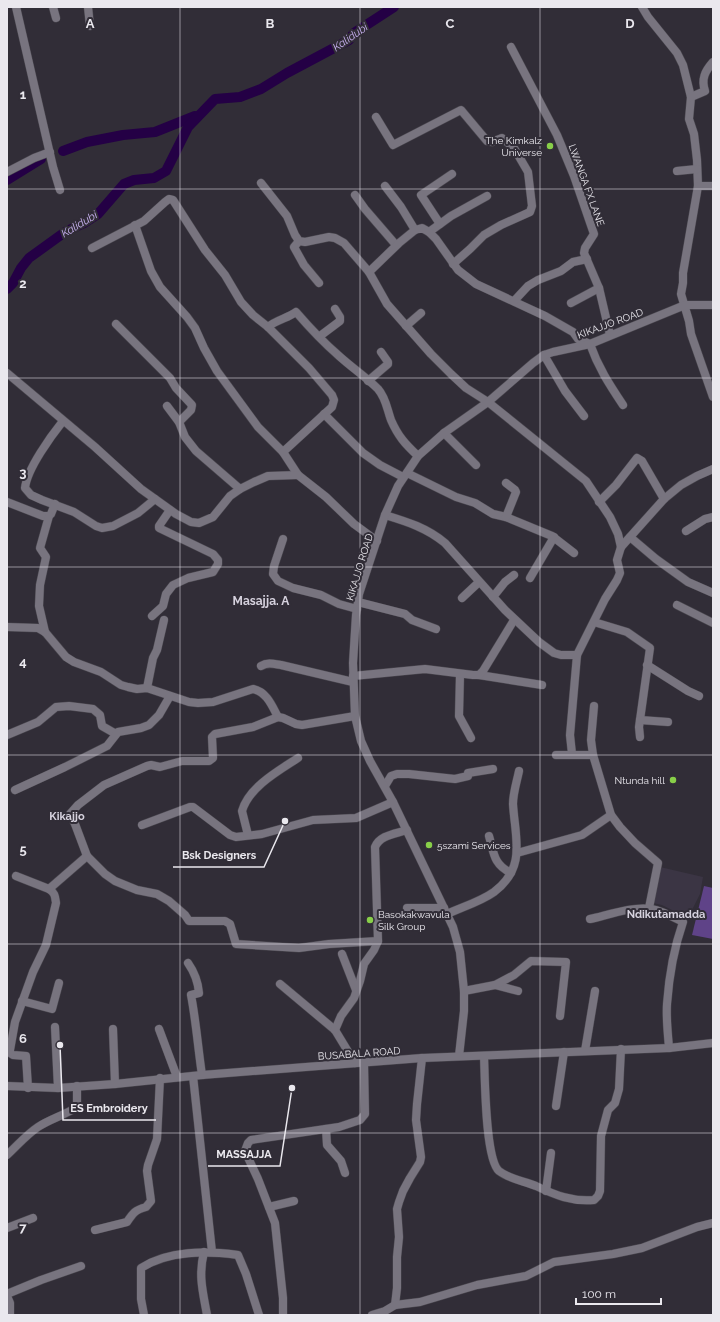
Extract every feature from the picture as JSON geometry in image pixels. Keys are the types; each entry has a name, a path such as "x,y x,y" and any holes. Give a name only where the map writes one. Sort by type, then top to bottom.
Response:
{"street":[{"path":"16,7 60,190"},
{"path":"52,7 56,18"},
{"path":"88,7 90,26"},
{"path":"642,7 648,17 677,53 683,65 691,97 689,119 694,134 698,186 681,294 694,342 713,397"},
{"name":"LWANGA FX LANE","path":"512,47 557,135 577,183 594,234 585,248 584,253 587,259"},
{"path":"691,97 705,91 703,77 713,62"},
{"path":"376,117 392,144 395,145 461,110 487,141 492,142 502,138 507,144 512,146 528,172 532,206 530,212 484,235 453,264"},
{"path":"7,172 34,158 50,152"},
{"path":"677,171 697,169"},
{"path":"440,224 421,195 452,174"},
{"path":"261,183 287,216 299,241 305,242 322,238 335,238 344,243 369,272 387,304 431,354 466,388 488,402 586,481 610,517 618,534 621,546"},
{"path":"384,186 401,207 415,230"},
{"path":"698,186 713,186"},
{"path":"355,195 365,210 396,246"},
{"path":"429,232 487,196"},
{"path":"92,248 149,218 169,199 173,200 205,250 225,276 241,302 252,316 268,327 309,368 332,394 334,400 332,407 283,452"},
{"path":"135,226 151,271 160,287 195,328 216,371 258,427 283,452 298,475 326,497 354,524 377,541"},
{"path":"369,272 415,230 422,228 436,239 458,270 476,284 501,297 514,301 545,316 573,332 578,339 590,344 605,379 623,405"},
{"path":"299,241 294,247 304,265 319,283"},
{"path":"514,301 528,286 538,280 561,271 579,260 587,259 599,288 610,335"},
{"path":"571,303 599,288"},
{"name":"KIKAJJO ROAD","path":"459,1056 464,1011 464,991 460,952 452,927 407,830 361,741 355,716 353,679 357,605 363,581 391,501 405,475 418,456 444,433 488,402 528,367 544,356 553,352 590,344 684,305 713,306"},
{"path":"320,336 340,320 340,317 335,309"},
{"path":"268,327 296,312 337,354 378,389 383,396 390,418 403,443 418,456"},
{"path":"406,326 421,313"},
{"path":"116,324 170,378 192,406 191,410 179,422"},
{"path":"368,381 388,364 380,352"},
{"path":"544,356 565,391 584,416"},
{"path":"7,373 101,451 141,489 170,510 191,522 199,523 213,517 230,496 240,489 268,476 298,475"},
{"path":"167,406 179,422 185,437 196,451 240,489"},
{"path":"324,414 363,453 380,465 456,498 475,503 493,514 554,537 574,552"},
{"path":"63,421 48,440 25,483 25,488 31,495 74,512 96,526 107,528 138,513 155,499"},
{"path":"444,433 476,465"},
{"path":"599,502 616,485 637,458 642,461 664,500"},
{"path":"572,754 570,735 577,655 620,573 617,560 621,546 664,500 686,482 713,469"},
{"path":"506,483 516,492 506,518"},
{"path":"7,502 43,516 49,516"},
{"path":"45,632 39,606 39,599 40,585 46,557 40,548 49,516 55,504"},
{"path":"152,616 163,606 166,594 173,585 188,578 213,572 218,564 218,560 213,554 159,528 170,510"},
{"path":"386,516 411,523 435,534 445,543 514,620 539,642 561,655 577,655"},
{"path":"686,531 705,519 713,517"},
{"path":"530,578 554,537"},
{"path":"630,537 656,559 688,582 713,593"},
{"path":"283,539 274,566 273,574 278,581 294,588 320,595 339,604 378,606 405,614 412,620 436,629"},
{"path":"493,597 505,582 514,576"},
{"path":"462,598 479,582"},
{"path":"677,605 713,623"},
{"path":"147,688 153,658 157,650 164,620"},
{"path":"479,675 483,671 514,620"},
{"path":"594,622 627,632 650,648 639,726 640,737"},
{"path":"7,627 38,628 45,632 60,651 74,662 102,672 121,685 128,687 137,689 147,688 189,702 206,703 254,689 258,690 264,694 278,717"},
{"path":"262,666 272,663 353,679 425,669 479,675 542,685"},
{"path":"647,665 688,691 699,696"},
{"path":"460,674 459,716 471,738"},
{"path":"15,790 65,768 107,746 116,734 149,725 159,715 170,696"},
{"path":"7,735 38,722 56,707 69,706 93,709 100,715 102,726 116,734"},
{"path":"594,706 591,740 593,754 611,815 634,843 658,863 649,908"},
{"path":"355,716 302,725 278,717 253,727 213,735 214,754 212,760 182,761 160,767 151,765 147,766 104,785 78,805 70,814 86,856 105,874 115,881 137,890 157,894 169,901 189,921 225,921 230,924 236,944 299,948 329,944 378,941"},
{"path":"640,720 668,722"},
{"path":"556,755 593,754"},
{"path":"248,835 242,811 249,797 266,779 298,758"},
{"path":"385,786 391,776 397,774 455,779 468,776 468,773 493,769"},
{"path":"407,908 445,911 490,894 503,883 511,873 517,853 513,802 519,771"},
{"path":"142,825 190,807 232,836 236,837 262,834 313,820 356,818 393,802"},
{"path":"517,853 582,835 611,815"},
{"path":"335,1030 341,1016 349,1006 356,990 364,964 374,950 378,941 375,847 381,838 407,830"},
{"path":"489,836 497,864 502,869 511,873"},
{"path":"49,889 86,856"},
{"path":"16,876 49,889 56,896 56,903 46,945 22,1001 15,1022 10,1050 10,1053 13,1055 26,1056 28,1088"},
{"path":"590,919 649,908 667,914 683,922 676,942 666,1006 669,1048"},
{"path":"342,954 356,990"},
{"path":"464,991 496,985 514,975 531,961 566,962 560,1016"},
{"path":"188,963 195,973 198,984 199,993 191,995 195,1015 196,1039 202,1075"},
{"path":"22,1001 52,1009 59,983"},
{"path":"280,984 335,1030 355,1063"},
{"path":"496,985 518,991"},
{"path":"585,1051 595,991"},
{"path":"55,1027 58,1088"},
{"path":"159,1029 177,1077"},
{"path":"113,1030 115,1084"},
{"name":"BUSABALA ROAD","path":"7,1086 58,1088 115,1084 160,1078 422,1058 669,1048 713,1043"},
{"path":"484,1056 489,1142 494,1164 498,1170 507,1176 525,1181 557,1196 582,1200 594,1200 600,1191 601,1136 608,1110 615,1103 619,1089 621,1050"},
{"path":"556,1106 564,1052"},
{"path":"396,1306 398,1288 397,1257 399,1237 397,1209 403,1191 420,1162 421,1157 416,1120 422,1058"},
{"path":"283,1315 284,1298 275,1223 245,1152 248,1143 251,1140 339,1127 360,1120 365,1114 364,1062"},
{"path":"193,1076 208,1252 200,1266 200,1276 208,1315"},
{"path":"95,1230 127,1222 133,1212 137,1209 146,1207 151,1200 148,1166 157,1139 160,1078"},
{"path":"7,1155 37,1128 54,1118 72,1111 77,1106 77,1086"},
{"path":"326,1129 327,1145 341,1161 344,1173"},
{"path":"546,1191 551,1153"},
{"path":"269,1208 294,1201"},
{"path":"7,1228 33,1218"},
{"path":"372,1315 396,1306 420,1302 478,1285 521,1277 554,1262 613,1254 642,1248 697,1227 713,1223"},
{"path":"144,1315 141,1299 141,1268 150,1262 162,1258 208,1252 238,1255 259,1315"},
{"path":"10,1315 10,1303 7,1295 41,1280 81,1266"}],"shaded area":[{"path":"660,867 703,877 700,894 688,918 662,905 653,903"},
{"path":"704,886 713,888 713,939 692,935"}],"waterway":[{"name":"Kalidubi","path":"7,289 13,283 21,268 29,258 65,232 98,214 124,184 134,180 154,178 166,171 188,127 215,99 240,97 261,89 287,73 349,40 354,33 394,7"},
{"name":"Kalidubi","path":"63,151 87,142 123,135 155,132 195,116"},
{"name":"Kalidubi","path":"7,180 41,159"}],"place":[{"name":"The Kimkalz Universe","path":"550,146"},
{"name":"Ntunda hill","path":"673,780"},
{"name":"Bsk Designers","path":"285,821"},
{"name":"5szami Services","path":"429,845"},
{"name":"Basokakwavula Silk Group","path":"370,920"},
{"name":"ES Embroidery","path":"60,1045"},
{"name":"MASSAJJA","path":"292,1088"}],"district":[{"name":"Masajja. A","path":"261,601"},
{"name":"Kikajjo","path":"67,816"},
{"name":"Ndikutamadda","path":"666,914"}]}
